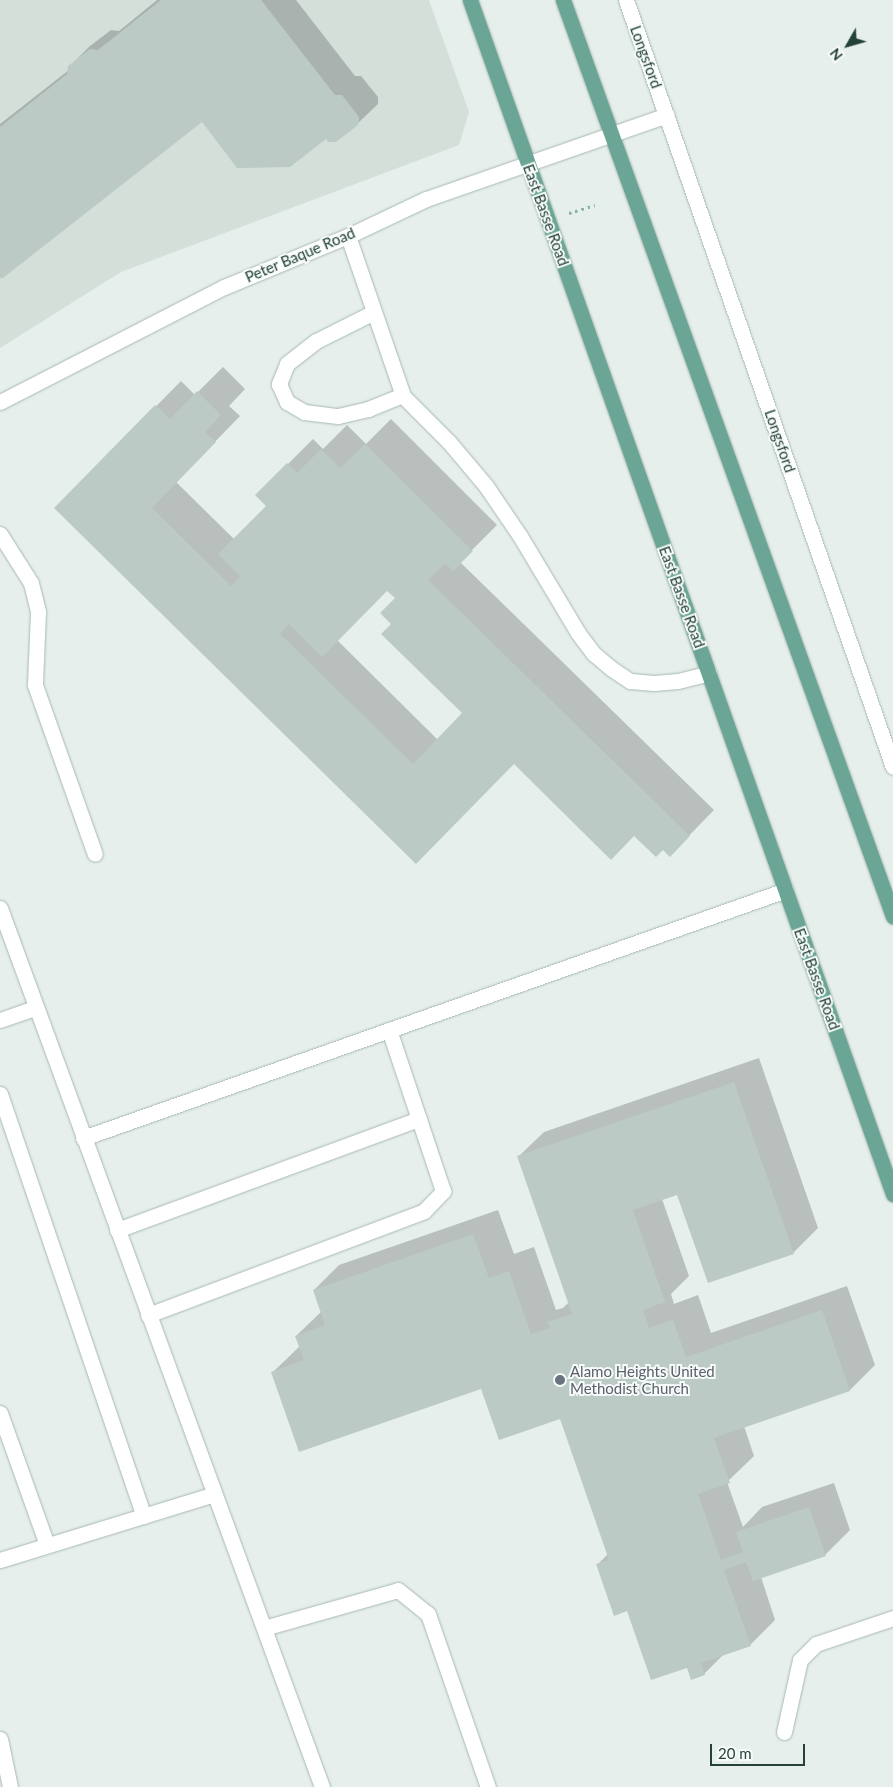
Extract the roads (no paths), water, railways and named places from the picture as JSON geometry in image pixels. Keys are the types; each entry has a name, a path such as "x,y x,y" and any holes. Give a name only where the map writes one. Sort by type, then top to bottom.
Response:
{"main road":[{"name":"East Basse Road","path":"470,0 893,1194"},
{"path":"563,0 610,135 893,916"}],"street":[{"name":"Longsford","path":"626,0 893,766"},
{"path":"610,135 667,115"},
{"name":"Peter Baque Road","path":"0,402 224,287 348,236 426,199 610,135"},
{"path":"348,236 402,395 449,442 486,486 520,536 578,633 594,654 630,681 654,683 678,681 709,673"},
{"path":"374,312 316,341 287,364 279,384 287,402 304,412 338,416 368,409 402,395"},
{"path":"0,534 30,583 38,612 35,685 95,854"},
{"path":"84,1138 786,890"},
{"path":"0,908 35,1008 322,1787"},
{"path":"0,1020 35,1008"},
{"path":"148,1315 424,1211 443,1191 389,1030"},
{"path":"0,1094 144,1516"},
{"path":"118,1230 419,1119"},
{"path":"0,1412 47,1546"},
{"path":"0,1560 214,1494"},
{"path":"264,1628 398,1590 428,1614 488,1787"},
{"path":"784,1732 800,1660 816,1644 893,1618"},
{"path":"0,1739 10,1787"}],"place":[{"name":"Alamo Heights United Methodist Church","path":"560,1380"}]}
